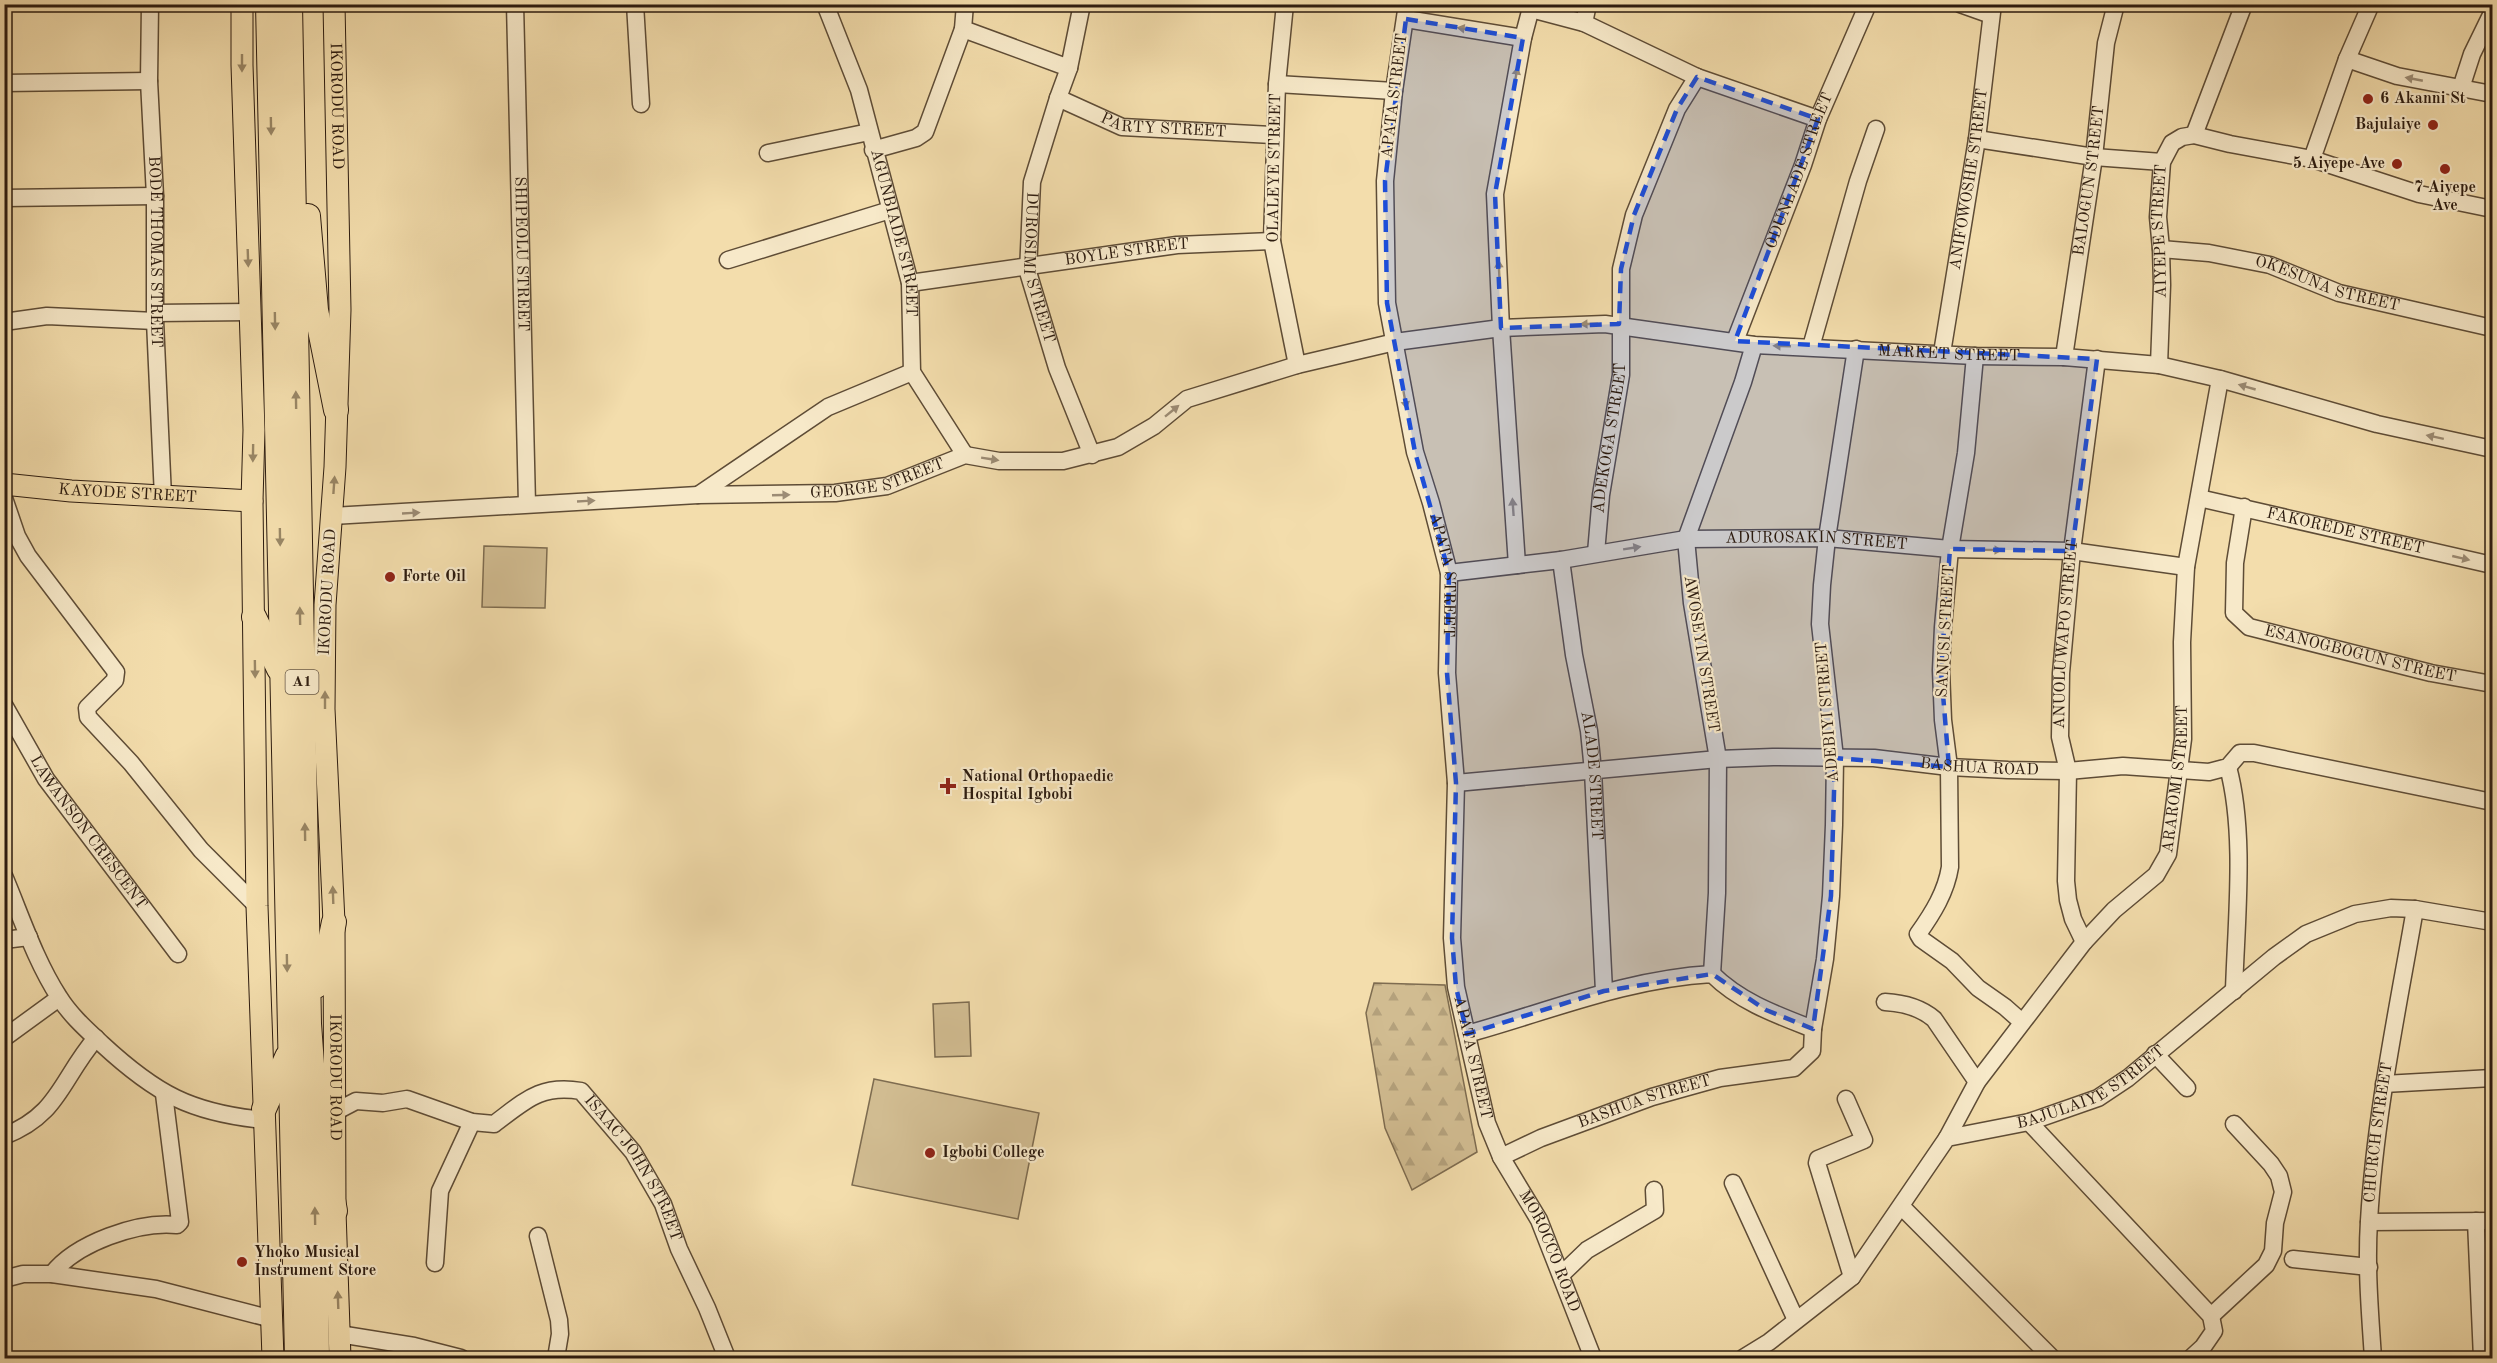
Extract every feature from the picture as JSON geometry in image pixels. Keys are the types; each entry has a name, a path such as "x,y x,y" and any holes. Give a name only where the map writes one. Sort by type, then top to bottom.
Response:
{"highway":[{"name":"A1","path":"268,4 297,1359"},
{"name":"IKORODU ROAD","path":"290,4 309,1024 314,1091 317,1359"},
{"path":"292,152 305,186 316,310 336,410"},
{"path":"254,617 283,677"},
{"path":"309,1024 316,982 329,946 334,922"},
{"path":"264,1114 289,1052"},
{"path":"314,1091 335,1211"}],"main road":[{"path":"242,4 254,430 252,501 257,906 273,1359"},
{"name":"IKORODU ROAD","path":"334,4 340,304 332,516 325,605 324,709 334,922 335,1211 340,1359"},
{"name":"KAYODE STREET","path":"4,484 163,497 252,501"}],"street":[{"name":"BODE THOMAS STREET","path":"150,4 149,81 155,196 155,317 163,497"},
{"name":"SHIPEOLU STREET","path":"515,4 527,504"},
{"path":"635,4 641,104"},
{"name":"AGUNBIADE STREET","path":"825,4 859,90 910,283 912,372"},
{"path":"873,150 916,138 925,132 963,29 965,4"},
{"name":"DUROSIMI STREET","path":"1082,4 1070,68 1058,98 1032,182 1029,279 1057,368 1092,455"},
{"name":"OLALEYE STREET","path":"1285,4 1277,84 1272,241 1297,365"},
{"path":"1584,23 1588,4"},
{"name":"ODUNLADE STREET","path":"1735,341 1803,165 1818,119 1868,4"},
{"path":"1960,4 1992,10"},
{"name":"BALOGUN STREET","path":"2064,357 2094,157 2106,43 2116,4"},
{"path":"2244,4 2194,135 2312,159 2419,194 2493,209"},
{"path":"2312,159 2348,58 2371,4"},
{"path":"1517,565 1501,328 1495,194 1523,38 1532,7 1584,23 1697,77 1818,119"},
{"name":"ANIFOWOSHE STREET","path":"1942,353 1977,139 1992,10"},
{"path":"1406,12 1523,38"},
{"name":"APATA STREET","path":"1406,12 1394,91 1385,193 1387,303 1415,452 1431,502 1449,573 1447,673 1456,783 1452,938 1456,987 1487,1124 1499,1152"},
{"path":"2461,88 2472,54 2493,13"},
{"path":"963,29 1070,68"},
{"path":"2348,58 2397,76 2493,94"},
{"name":"ADEKOGA STREET","path":"1596,553 1601,495 1621,375 1619,324 1621,268 1634,215 1677,109 1697,77"},
{"path":"4,83 149,81"},
{"path":"1277,84 1394,91"},
{"name":"PARTY STREET","path":"1058,98 1122,127 1275,135"},
{"path":"1811,347 1858,181 1876,129"},
{"path":"768,153 869,132"},
{"name":"AIYEPE STREET","path":"2159,365 2162,249 2158,217 2162,162 2172,143 2182,137 2194,135"},
{"path":"1977,139 2094,157 2162,162"},
{"path":"4,198 155,196"},
{"path":"728,260 890,210"},
{"name":"BOYLE STREET","path":"910,283 1177,245 1272,241"},
{"name":"OKESUNA STREET","path":"2162,249 2209,254 2270,265 2339,293 2493,327"},
{"path":"4,322 47,316 155,317 249,312"},
{"name":"MARKET STREET","path":"1395,342 1501,328 1619,324 1754,345 1975,356 2064,357 2159,365 2220,379 2377,424 2493,449"},
{"name":"GEORGE STREET","path":"332,516 417,513 527,504 698,495 835,493 887,486 965,455 999,461 1063,461 1118,447 1154,426 1187,399 1297,365 1395,342"},
{"name":"AWOSEYIN STREET","path":"1712,974 1717,893 1718,759 1692,603 1686,539 1743,382 1754,345"},
{"name":"ADEBIYI STREET","path":"1794,1068 1812,1051 1831,896 1835,758 1820,624 1827,538 1856,349"},
{"name":"SANUSI STREET","path":"1975,356 1966,453 1950,549 1941,670 1943,720 1949,767 1950,867 1948,882 1937,906 1918,934 1921,939 1952,962 1978,988 2006,1007 2022,1022"},
{"name":"ANUOLUWAPO STREET","path":"2084,942 2073,919 2066,881 2068,771 2060,737 2061,673 2072,550 2097,359"},
{"path":"698,495 828,407 912,372 965,455"},
{"name":"ARAROMI STREET","path":"1947,1138 1977,1082 2084,942 2114,910 2156,875 2168,854 2183,739 2182,642 2186,567 2220,379"},
{"path":"4,498 17,536 28,555 116,672 116,680 87,708 88,717 131,763 201,850 257,906"},
{"name":"FAKOREDE STREET","path":"2199,498 2493,565"},
{"name":"ESANOGBOGUN STREET","path":"2244,507 2235,562 2234,613 2249,627 2264,633 2431,673 2493,684"},
{"name":"ADUROSAKIN STREET","path":"1449,573 1561,561 1596,553 1686,539 1827,538 1950,549 2072,550 2186,567"},
{"name":"ALADE STREET","path":"1561,561 1574,655 1589,731 1604,991"},
{"name":"LAWANSON CRESCENT","path":"4,705 46,779 178,954"},
{"name":"BASHUA ROAD","path":"1456,783 1718,759 1874,758 1949,767 2068,771 2123,766 2209,772 2228,767 2240,753 2254,753 2493,802"},
{"path":"2228,767 2235,796 2236,831 2234,991"},
{"path":"4,876 59,998 117,1058 164,1094 180,1102 215,1113 264,1114"},
{"name":"BAJULAIYE STREET","path":"1947,1138 2029,1122 2098,1098 2128,1078 2274,957 2306,934 2355,914 2391,908 2415,909 2493,922"},
{"name":"CHURCH STREET","path":"2373,1359 2368,1222 2384,1084 2415,909"},
{"path":"4,940 30,938"},
{"path":"1467,1034 1604,991 1675,976 1712,974 1725,987 1766,1010 1813,1029"},
{"path":"4,1038 59,998"},
{"path":"1885,1002 1897,1003 1925,1012 1949,1038 1977,1082"},
{"path":"4,1136 27,1127 46,1111 80,1057 96,1038"},
{"path":"2155,1054 2187,1088"},
{"name":"BASHUA STREET","path":"1499,1152 1662,1094 1720,1078 1794,1068"},
{"path":"2384,1084 2493,1078"},
{"name":"ISAAC JOHN STREET","path":"335,1112 356,1101 383,1103 407,1099 472,1122 494,1124 531,1095 569,1089 582,1091 633,1152 663,1204 679,1249 707,1308 727,1359"},
{"path":"52,1274 62,1260 100,1240 164,1224 177,1225 180,1222 164,1094"},
{"path":"1846,1099 1864,1140 1818,1160 1816,1163 1852,1277"},
{"path":"435,1263 441,1191 472,1122"},
{"path":"2029,1122 2211,1316 2214,1331 2191,1359"},
{"path":"2211,1316 2266,1265 2273,1251 2275,1223 2283,1192 2279,1176 2271,1164 2234,1124"},
{"path":"1743,1359 1852,1277 1947,1138"},
{"name":"MOROCCO ROAD","path":"1499,1152 1539,1220 1593,1359"},
{"path":"1733,1183 1796,1320"},
{"path":"1561,1275 1587,1250 1655,1210 1654,1190"},
{"path":"1902,1207 2052,1359"},
{"path":"2368,1222 2484,1221 2482,1359"},
{"path":"538,1236 559,1320 560,1334 556,1359"},
{"path":"2293,1259 2369,1267"},
{"path":"4,1279 23,1274 52,1274 156,1289 272,1319"},
{"path":"339,1334 414,1346 455,1358"}],"highlighted area":[{"path":"1406,19 1523,38 1495,194 1501,328 1619,324 1621,269 1634,215 1677,109 1697,77 1818,119 1735,341 2097,359 2072,551 1950,549 1941,670 1949,767 1835,758 1831,896 1813,1029 1766,1010 1712,974 1604,991 1467,1034 1456,987 1452,938 1456,783 1447,673 1449,573 1415,452 1387,303 1385,181"}],"green space":[{"path":"484,546 547,548 545,608 482,607"},
{"path":"1374,983 1445,985 1477,1152 1412,1190 1385,1128 1366,1013"},
{"path":"969,1002 971,1056 935,1057 933,1004"},
{"path":"874,1079 1039,1113 1018,1219 852,1185"}],"place":[{"name":"6 Akanni St","path":"2368,99"},
{"name":"Bajulaiye","path":"2433,125"},
{"name":"5 Aiyepe Ave","path":"2397,164"},
{"name":"7 Aiyepe Ave","path":"2445,169"},
{"name":"Forte Oil","path":"390,577"},
{"name":"National Orthopaedic Hospital Igbobi","path":"948,786"},
{"name":"Igbobi College","path":"930,1153"},
{"name":"Yhoko Musical Instrument Store","path":"242,1262"}]}
